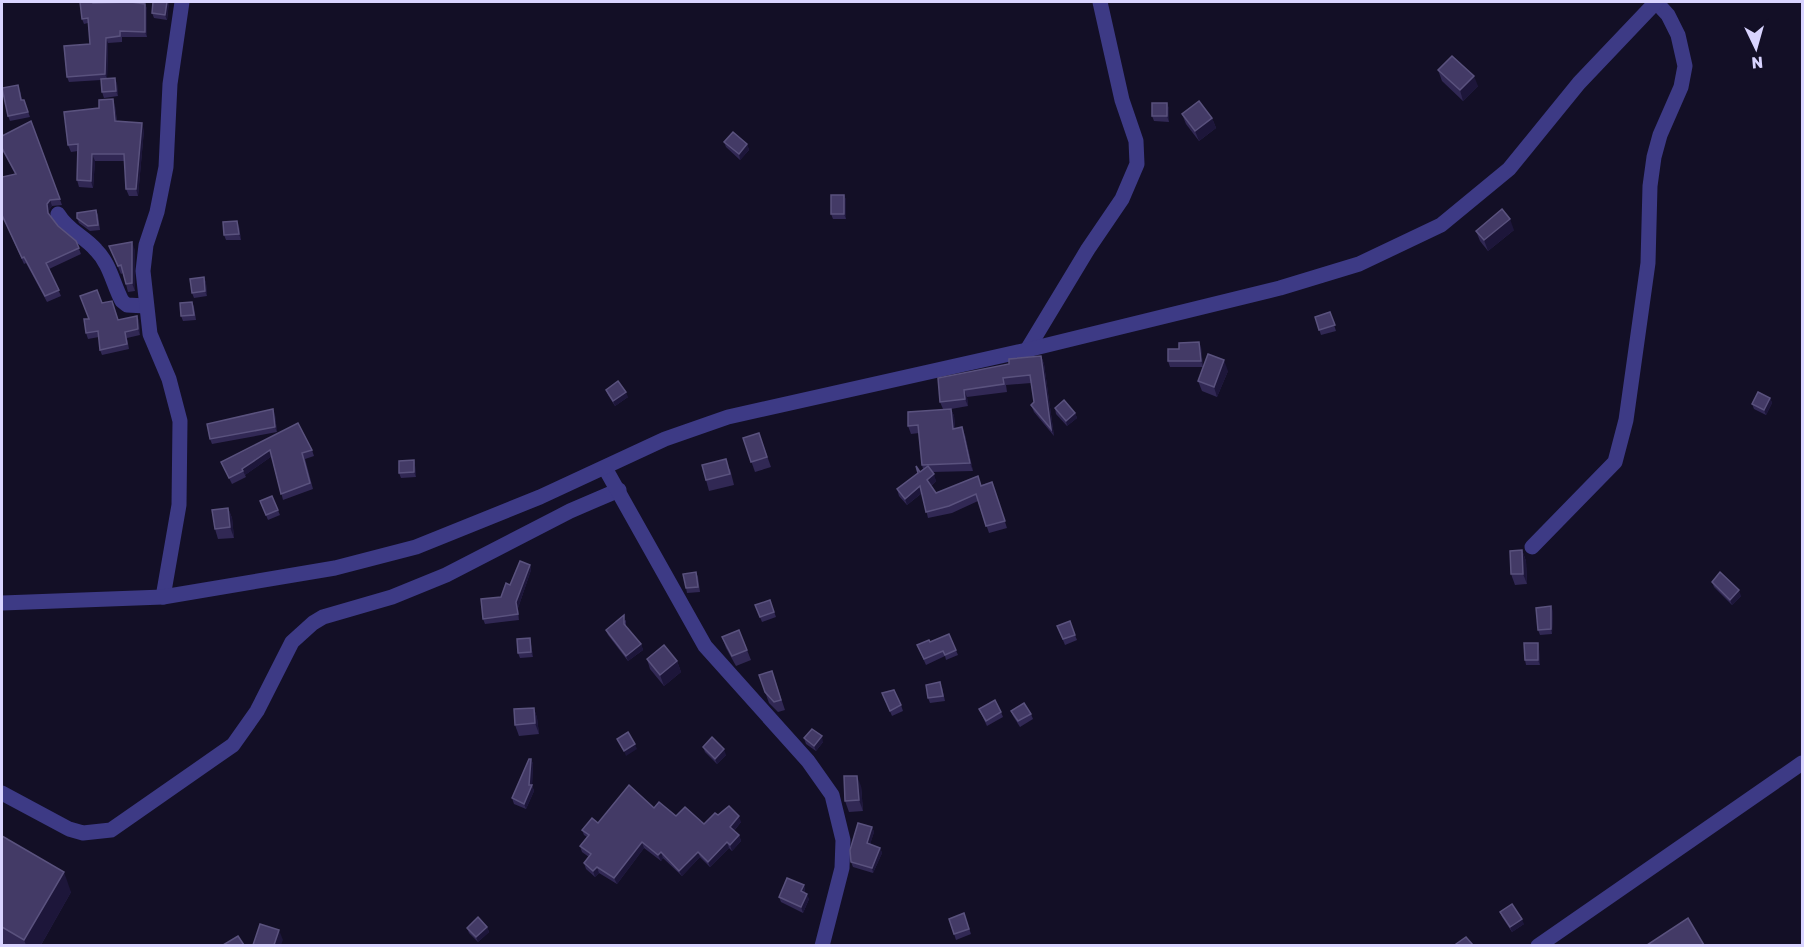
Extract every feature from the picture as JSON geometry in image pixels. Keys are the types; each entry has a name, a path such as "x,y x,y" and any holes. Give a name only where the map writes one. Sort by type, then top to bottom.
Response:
{"street":[{"path":"163,597 179,505 180,421 169,379 150,334 143,271 146,245 157,212 166,167 170,84 182,2"},
{"path":"1027,350 1088,249 1122,199 1137,164 1136,141 1122,100 1100,2"},
{"path":"2,603 163,597 335,568 416,547 605,468 665,439 728,417 1027,350 1280,288 1359,264 1441,225 1509,169 1579,83 1656,2 1668,15 1678,35 1685,66 1681,87 1660,135 1654,157 1650,186 1648,263 1626,420 1615,462 1532,547"},
{"path":"58,214 72,232 96,249 122,301 127,305 146,306"},
{"path":"605,468 620,490 705,646 808,761 832,795 843,840 842,868 822,945"},
{"path":"2,793 69,829 83,833 111,830 233,745 257,711 292,642 313,623 323,617 392,597 446,575 570,511 620,490"},
{"path":"1541,945 1803,763"}],"building":[{"path":"80,2 145,4 145,32 120,31 120,36 106,38 105,74 67,77 64,46 90,44 88,18 82,19"},
{"path":"153,2 167,2 165,15 152,13"},
{"path":"1452,56 1474,76 1460,90 1438,70"},
{"path":"115,78 116,91 102,92 101,79"},
{"path":"18,85 21,100 24,100 28,112 8,116 2,88"},
{"path":"113,99 115,121 142,123 136,189 126,189 124,154 92,154 91,181 77,180 78,144 68,145 64,112 99,108 99,100"},
{"path":"1199,101 1212,118 1195,131 1182,114"},
{"path":"1152,103 1167,103 1167,116 1152,116"},
{"path":"31,121 60,199 50,200 47,204 48,213 58,226 76,241 79,248 46,263 59,290 45,296 24,257 22,258 2,215 2,177 16,174 2,148 2,136"},
{"path":"733,132 747,144 739,154 724,142"},
{"path":"831,195 844,195 844,214 831,214"},
{"path":"1502,209 1510,219 1484,240 1476,231"},
{"path":"96,210 98,225 88,226 77,218 77,213"},
{"path":"237,221 239,234 224,235 223,222"},
{"path":"132,242 132,283 126,284 121,265 118,266 109,246"},
{"path":"204,277 205,291 192,293 190,279"},
{"path":"97,290 102,303 112,301 118,320 137,316 138,329 125,332 127,344 100,350 98,331 86,333 84,319 89,319 80,296"},
{"path":"192,302 194,315 181,316 180,303"},
{"path":"1330,312 1335,325 1319,330 1315,317"},
{"path":"1199,342 1201,361 1168,361 1168,349 1179,349 1179,343"},
{"path":"1208,354 1224,360 1214,387 1198,381"},
{"path":"1041,356 1051,429 1031,405 1034,402 1030,375 1003,378 1004,384 964,390 965,399 940,402 938,378 1009,364 1009,359"},
{"path":"618,381 626,392 613,401 606,390"},
{"path":"1758,392 1770,398 1764,410 1752,404"},
{"path":"1064,400 1075,413 1066,421 1055,408"},
{"path":"273,409 275,427 210,439 207,424"},
{"path":"951,409 953,429 962,427 970,463 922,465 918,425 908,426 908,412"},
{"path":"298,423 312,450 302,453 310,483 281,494 270,450 242,469 243,471 229,478 221,462"},
{"path":"759,433 767,457 751,462 743,438"},
{"path":"726,459 730,474 706,480 702,465"},
{"path":"414,460 414,472 399,473 399,461"},
{"path":"916,466 920,472 928,466 934,474 927,480 936,493 978,476 981,486 992,482 1005,521 986,526 976,494 949,506 926,512 920,486 905,499 897,489 918,473"},
{"path":"272,496 278,510 266,515 260,501"},
{"path":"228,508 230,527 215,529 212,510"},
{"path":"1522,550 1523,574 1511,574 1510,551"},
{"path":"520,561 530,565 516,602 518,614 483,619 481,599 501,597 506,583 510,585"},
{"path":"696,572 698,587 686,588 683,574"},
{"path":"1720,572 1739,590 1730,600 1712,582"},
{"path":"770,600 774,612 760,617 755,605"},
{"path":"1551,606 1551,629 1538,630 1536,608"},
{"path":"624,615 624,624 641,644 626,656 606,630"},
{"path":"1070,621 1075,635 1063,639 1057,626"},
{"path":"739,630 747,650 732,656 722,637"},
{"path":"949,634 956,650 945,655 943,651 924,659 917,645"},
{"path":"530,638 531,652 518,653 517,639"},
{"path":"1524,643 1538,643 1538,660 1525,660"},
{"path":"664,645 677,661 660,675 647,659"},
{"path":"772,671 781,700 774,702 765,692 759,675"},
{"path":"940,682 943,696 928,698 926,685"},
{"path":"894,690 901,705 890,711 882,693"},
{"path":"995,700 1001,712 986,721 979,709"},
{"path":"1024,703 1031,714 1018,721 1011,711"},
{"path":"534,708 535,723 515,725 514,709"},
{"path":"812,729 822,736 814,746 804,738"},
{"path":"628,732 635,744 624,751 617,739"},
{"path":"712,737 724,749 715,759 703,747"},
{"path":"531,759 529,785 532,785 524,804 512,798"},
{"path":"844,776 857,776 859,800 845,801"},
{"path":"629,785 654,808 659,802 676,816 685,807 704,824 715,813 718,815 729,806 739,816 730,827 739,835 730,845 727,842 708,862 698,852 679,871 661,852 658,855 642,842 614,878 597,867 593,871 584,863 591,854 580,846 589,835 582,830 592,818 598,823"},
{"path":"858,823 872,827 867,843 880,848 872,868 851,862 850,850"},
{"path":"2,836 64,872 24,940 2,927"},
{"path":"787,878 804,885 801,891 807,894 801,907 779,897"},
{"path":"1512,904 1522,919 1510,927 1500,912"},
{"path":"964,913 969,929 954,934 949,919"},
{"path":"478,917 487,927 476,937 467,928"},
{"path":"1688,918 1704,945 1647,945"},
{"path":"260,924 279,930 274,945 253,945"},
{"path":"238,936 244,945 223,945"},
{"path":"1466,937 1473,945 1456,944"}]}
